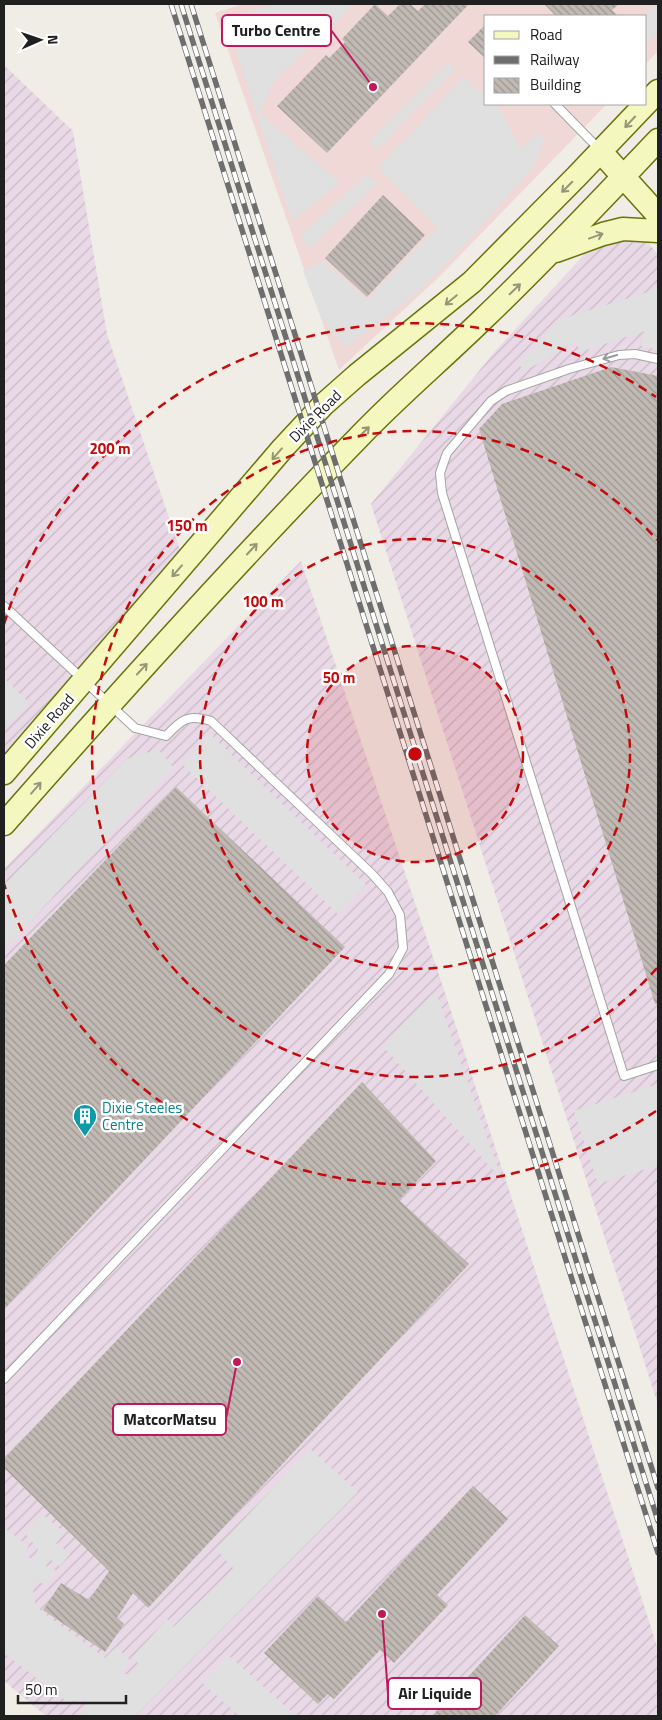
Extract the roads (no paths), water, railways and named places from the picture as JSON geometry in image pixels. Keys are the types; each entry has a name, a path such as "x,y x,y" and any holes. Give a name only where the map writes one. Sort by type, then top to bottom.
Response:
{"main road":[{"name":"Dixie Road","path":"647,103 658,91"},
{"name":"Dixie Road","path":"4,773 283,448 323,405 472,282 645,105"},
{"path":"4,824 109,704 359,437 550,254 658,140"},
{"path":"601,152 658,215"},
{"path":"550,254 603,234 624,229 658,231"}],"lane":[{"path":"556,105 601,152"},
{"path":"658,359 636,354 619,355 551,375 506,391 492,401 447,453 440,473 442,493 624,1076 658,1065"},
{"path":"4,606 134,728 166,736 182,720 198,717 212,721 372,874 388,892 400,915 403,948 389,974 4,1379"}],"railway":[{"path":"171,4 658,1553"},
{"path":"181,4 658,1521"},
{"path":"191,4 658,1488"}],"place":[{"name":"Turbo Centre","path":"373,87"},
{"name":"Dixie Steeles Centre","path":"85,1137"},
{"name":"MatcorMatsu","path":"237,1362"},
{"name":"Air Liquide","path":"382,1614"}]}
